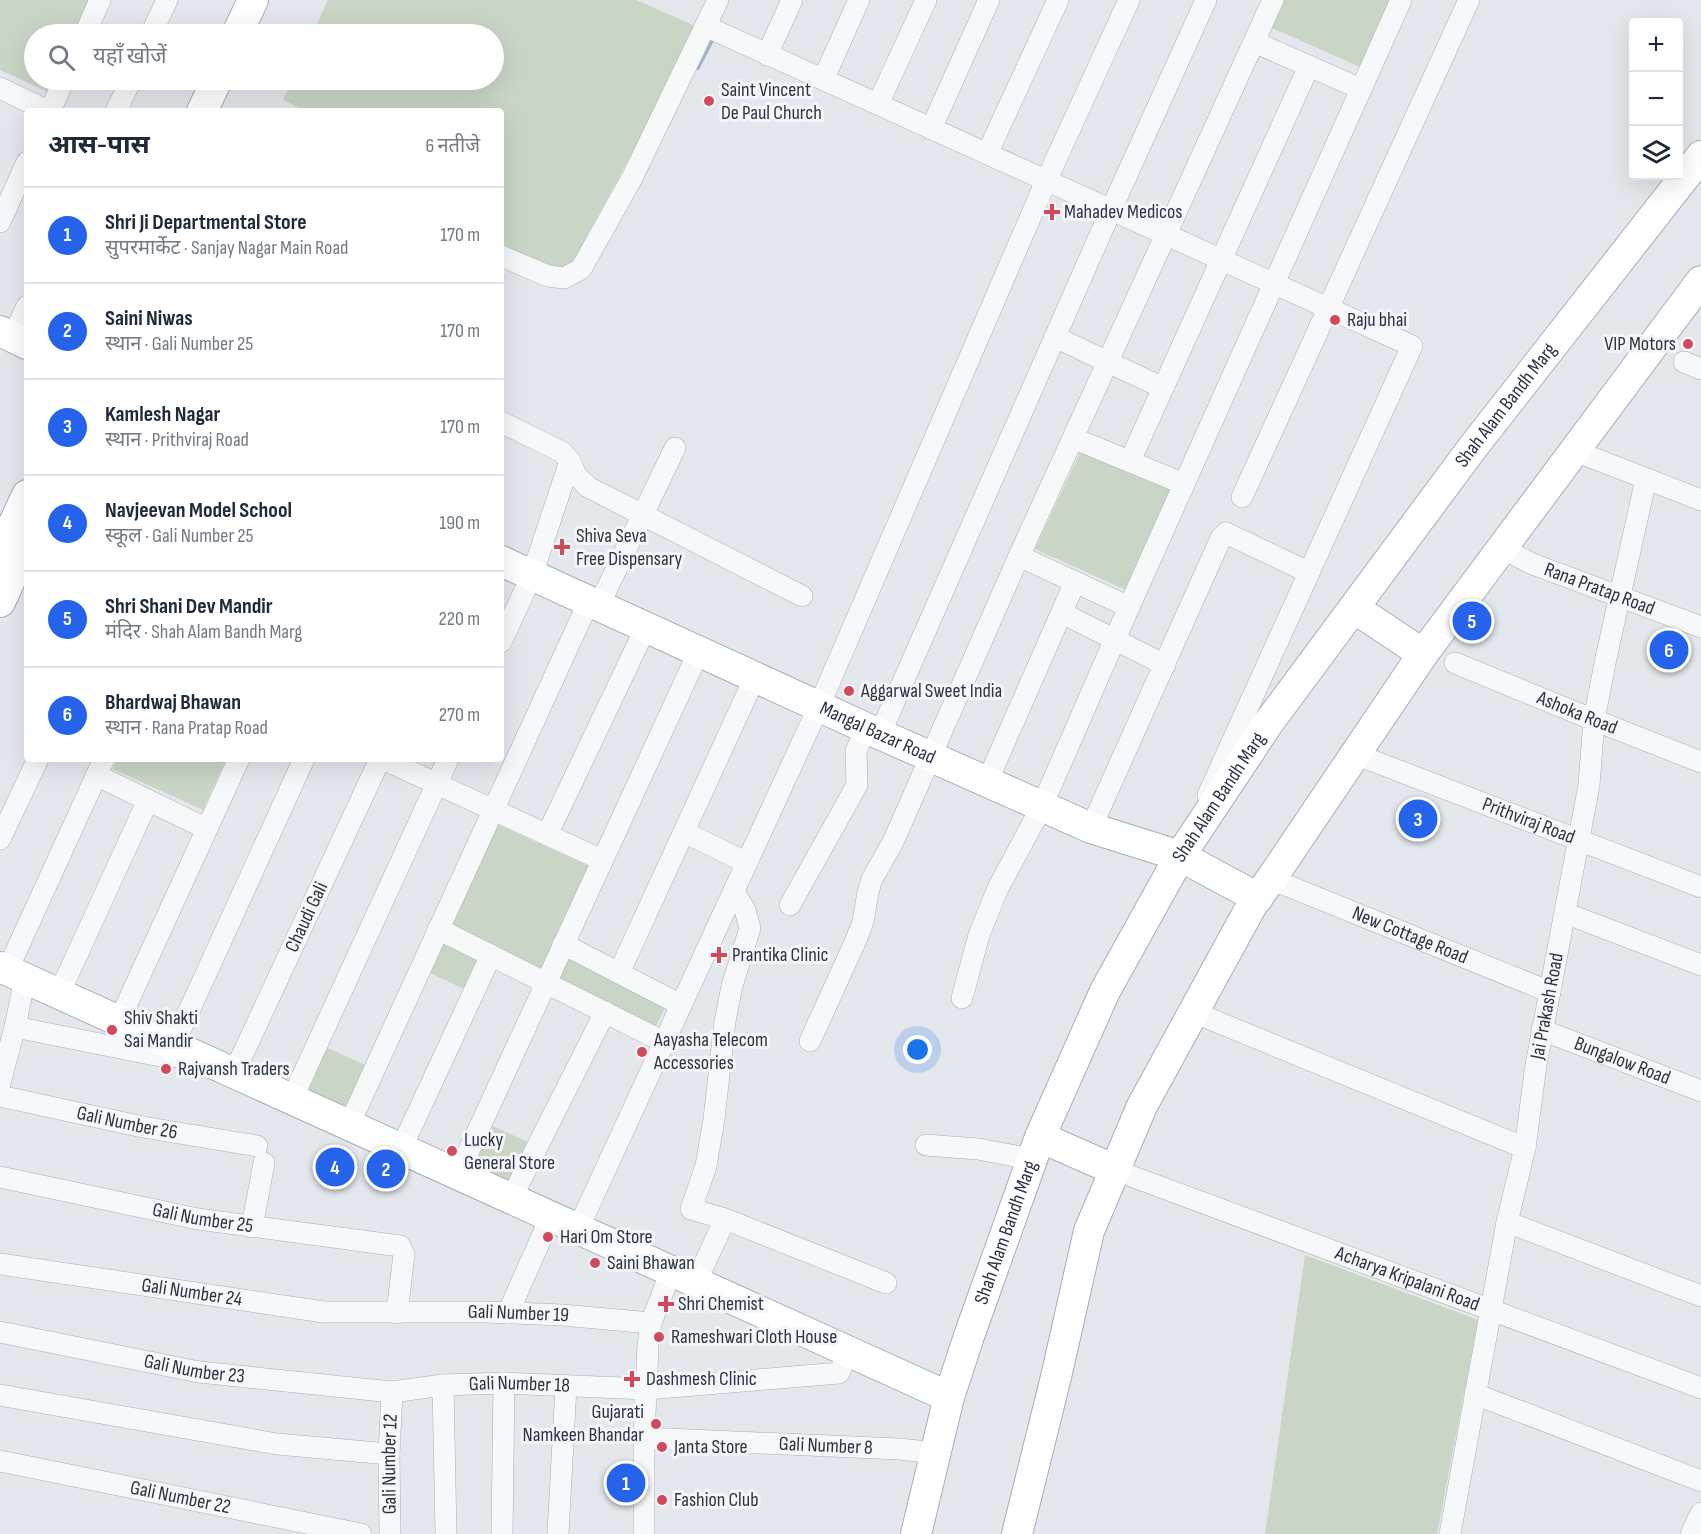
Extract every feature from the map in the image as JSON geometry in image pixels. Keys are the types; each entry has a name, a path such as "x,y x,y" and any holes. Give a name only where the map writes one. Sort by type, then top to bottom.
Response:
{"street":[{"path":"89,24 100,0"},
{"path":"156,24 167,0"},
{"path":"242,24 253,0"},
{"path":"264,24 275,0"},
{"path":"504,257 548,276 564,278 581,268 632,178 718,0"},
{"path":"767,55 792,0"},
{"path":"823,80 859,0"},
{"path":"878,104 926,0"},
{"path":"931,129 989,0"},
{"path":"987,154 1058,0"},
{"path":"578,1229 819,706 1046,181 1129,0"},
{"path":"790,905 857,785 856,751 873,731 1055,337 1206,0"},
{"path":"810,1041 856,940 872,879 892,842 1019,556 1273,0"},
{"path":"962,998 983,926 1012,861 1042,806 1401,0"},
{"path":"1242,497 1469,0"},
{"path":"705,26 1412,346 1180,856"},
{"path":"1254,42 1361,89"},
{"path":"1130,461 1309,66"},
{"path":"0,88 43,108"},
{"path":"50,108 59,90"},
{"path":"117,108 126,90"},
{"path":"203,108 212,90"},
{"path":"226,108 234,90"},
{"name":"Shah Alam Bandh Marg","path":"916,1534 949,1396 1035,1148 1105,991 1180,856 1276,712 1473,447 1701,156"},
{"path":"0,222 24,169"},
{"path":"1017,1534 1089,1231 1142,1106 1193,1012 1252,905 1423,654 1701,281"},
{"path":"13,337 24,313"},
{"path":"1055,337 1163,388"},
{"path":"504,423 562,452 570,461 576,475 588,487 802,596"},
{"path":"1073,438 1184,484"},
{"path":"349,1125 492,810 594,603 675,448"},
{"path":"1575,451 1701,500"},
{"path":"504,636 532,575 570,461"},
{"name":"Jai Prakash Road","path":"1450,1534 1507,1222 1525,1148 1542,1030 1589,785 1594,720 1646,478"},
{"path":"0,553 24,501"},
{"path":"1091,828 1221,538 1226,533 1308,572"},
{"name":"Rana Pratap Road","path":"1502,548 1530,563 1701,627"},
{"path":"0,602 24,550"},
{"path":"1019,556 1129,607"},
{"name":"Mangal Bazar Road","path":"504,562 1091,828 1180,856 1265,889"},
{"path":"987,782 1075,582"},
{"path":"1354,608 1423,654"},
{"path":"1062,613 1165,665"},
{"path":"547,835 645,627"},
{"path":"458,1174 699,651"},
{"name":"Ashoka Road","path":"1455,663 1701,762"},
{"path":"619,973 755,677"},
{"path":"1257,686 1276,712"},
{"name":"Prithviraj Road","path":"1355,754 1701,887"},
{"path":"0,839 37,762"},
{"path":"118,1021 238,762"},
{"path":"185,1051 303,762"},
{"name":"Chaudi Gali","path":"234,1074 380,762"},
{"path":"388,762 602,860"},
{"path":"292,1099 447,762"},
{"path":"0,1083 4,1055 15,1027 11,972 100,767 148,800 207,829"},
{"path":"59,994 148,800"},
{"path":"684,832 747,863"},
{"name":"New Cottage Road","path":"1265,889 1550,992"},
{"path":"734,892 745,910 750,928 732,986 725,1021 714,1119 706,1166 691,1209 725,1219 886,1283"},
{"path":"1564,913 1701,965"},
{"path":"438,929 664,1042"},
{"path":"563,944 681,1005"},
{"path":"401,1149 491,955"},
{"path":"11,972 949,1396"},
{"path":"511,1199 605,1012"},
{"path":"1193,1012 1525,1148"},
{"path":"15,1027 160,1056 185,1051"},
{"name":"Bungalow Road","path":"1542,1030 1701,1091"},
{"name":"Gali Number 26","path":"0,1096 260,1154 252,1227"},
{"path":"926,1145 978,1149 1035,1148 1115,1170"},
{"name":"Acharya Kripalani Road","path":"1115,1170 1701,1388"},
{"name":"Gali Number 25","path":"0,1177 198,1220 400,1246 404,1254 391,1313"},
{"path":"508,1313 550,1216"},
{"path":"644,1534 644,1438 651,1323 725,1219"},
{"path":"1507,1222 1701,1296"},
{"name":"Gali Number 24","path":"0,1264 324,1312 391,1313"},
{"name":"Gali Number 19","path":"391,1313 508,1313 651,1323"},
{"name":"Gali Number 23","path":"0,1332 199,1372 392,1392"},
{"name":"Gali Number 18","path":"392,1392 443,1385 504,1383 647,1389 839,1372 849,1351"},
{"path":"502,1534 504,1383"},
{"path":"443,1385 446,1534"},
{"path":"558,1534 566,1386"},
{"name":"Gali Number 12","path":"390,1534 389,1454 392,1392"},
{"path":"1475,1394 1701,1481"},
{"path":"0,1395 277,1444 389,1454"},
{"name":"Gali Number 8","path":"644,1438 899,1449 936,1453"},
{"name":"Gali Number 22","path":"0,1461 361,1534"},
{"path":"1691,1534 1701,1513"}],"green space":[{"path":"0,0 90,0 79,24 24,24 24,81 0,70"},
{"path":"328,0 636,0 700,28 564,278 504,255 504,108 299,108 283,100 288,90 504,90 504,24 317,24"},
{"path":"1282,0 1390,0 1360,67 1270,27"},
{"path":"1083,446 1173,487 1126,590 1035,549"},
{"path":"116,762 225,762 203,810 113,769"},
{"path":"498,825 588,866 541,969 451,928"},
{"path":"444,941 481,959 466,990 430,973"},
{"path":"567,953 666,1005 654,1030 555,980"},
{"path":"323,1046 370,1067 347,1117 300,1096"},
{"path":"490,1125 530,1143 511,1182 472,1164"},
{"path":"1305,1255 1478,1320 1437,1534 1265,1534"}],"waterway":[{"path":"697,67 711,40"}],"place":[{"name":"Saint Vincent De Paul Church","path":"709,101"},
{"name":"Mahadev Medicos","path":"1052,212"},
{"name":"Raju bhai","path":"1335,320"},
{"name":"VIP Motors","path":"1688,344"},
{"name":"Shiva Seva Free Dispensary","path":"562,547"},
{"name":"Shri Shani Dev Mandir","path":"1472,621"},
{"name":"Bhardwaj Bhawan","path":"1669,650"},
{"name":"Aggarwal Sweet India","path":"849,691"},
{"name":"Kamlesh Nagar","path":"1418,819"},
{"name":"Prantika Clinic","path":"719,955"},
{"name":"Shiv Shakti Sai Mandir","path":"112,1030"},
{"name":"Aayasha Telecom Accessories","path":"642,1052"},
{"name":"Rajvansh Traders","path":"166,1069"},
{"name":"Lucky General Store","path":"452,1151"},
{"name":"Navjeevan Model School","path":"335,1167"},
{"name":"Saini Niwas","path":"386,1169"},
{"name":"Hari Om Store","path":"548,1237"},
{"name":"Saini Bhawan","path":"595,1263"},
{"name":"Shri Chemist","path":"666,1304"},
{"name":"Rameshwari Cloth House","path":"659,1337"},
{"name":"Dashmesh Clinic","path":"632,1379"},
{"name":"Gujarati Namkeen Bhandar","path":"656,1424"},
{"name":"Janta Store","path":"662,1447"},
{"name":"Shri Ji Departmental Store","path":"626,1483"},
{"name":"Fashion Club","path":"662,1500"}]}
